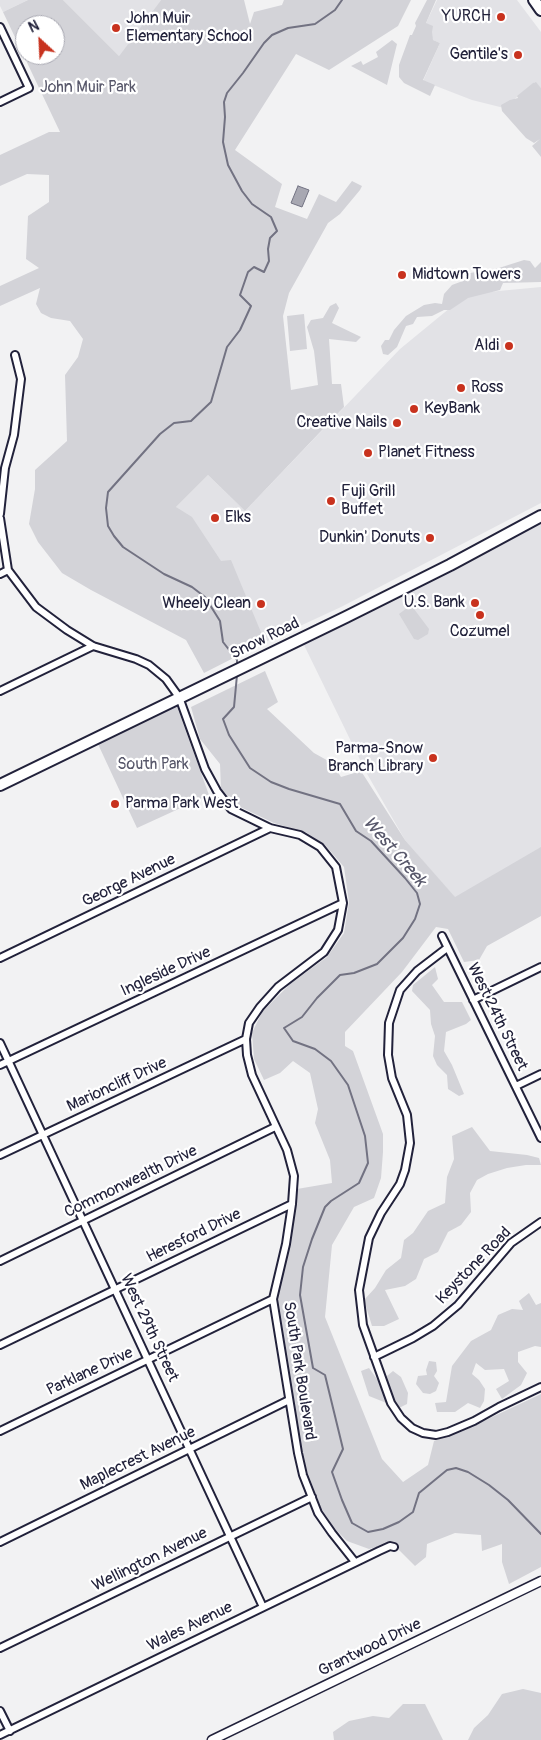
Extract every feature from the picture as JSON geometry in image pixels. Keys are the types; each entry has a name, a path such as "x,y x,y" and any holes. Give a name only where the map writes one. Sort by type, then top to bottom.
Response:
{"main road":[{"path":"534,0 541,10"},
{"name":"Snow Road","path":"0,785 450,565 541,516"}],"street":[{"path":"0,27 30,88 0,102"},
{"path":"0,514 3,469 14,435 21,379 15,355"},
{"name":"South Park Boulevard","path":"0,518 8,570 36,607 93,646 124,654 149,665 166,679 178,697 205,768 217,791 231,809 270,828 300,835 320,848 336,867 343,903 338,930 324,952 278,987 260,1007 250,1023 246,1039 246,1055 252,1075 275,1128 287,1150 294,1176 292,1204 273,1300 303,1475 318,1513 355,1562"},
{"path":"0,574 8,570"},
{"path":"0,690 93,646"},
{"name":"George Avenue","path":"0,958 270,828"},
{"name":"Ingleside Drive","path":"0,1065 343,903"},
{"name":"West 24th Street","path":"442,936 541,1138"},
{"path":"448,948 417,971 400,990 390,1023 388,1055 392,1078 407,1115 410,1143 405,1170 400,1184 381,1213 369,1238 359,1290 363,1324 392,1403 401,1418 412,1428 424,1433 436,1435 474,1421 541,1387"},
{"path":"473,1000 541,967"},
{"name":"Marioncliff Drive","path":"0,1155 246,1039"},
{"name":"West 29th Street","path":"0,1043 263,1607"},
{"path":"516,1086 541,1074"},
{"name":"Commonwealth Drive","path":"0,1261 275,1128"},
{"name":"Heresford Drive","path":"0,1345 292,1204"},
{"name":"Keystone Road","path":"374,1357 433,1326 458,1305 511,1243 541,1222"},
{"name":"Parklane Drive","path":"0,1430 273,1300"},
{"name":"Maplecrest Avenue","path":"0,1542 289,1400"},
{"name":"Wellington Avenue","path":"0,1648 312,1497"},
{"name":"Wales Avenue","path":"0,1735 384,1548 394,1546"},
{"name":"Grantwood Drive","path":"212,1740 541,1581"},
{"path":"0,1711 10,1731"}],"shaded area":[{"path":"0,0 28,0 3,12"},
{"name":"John Muir Elementary School","path":"63,0 161,0 119,56"},
{"path":"437,0 517,0 541,32 541,88 535,82 504,108 472,100 423,81 440,43 433,40 426,23"},
{"path":"298,186 309,190 302,207 291,203"},
{"path":"541,287 541,503 341,607 259,645 176,507 208,475 245,511 400,349 467,294"},
{"path":"541,524 541,855 455,898 405,840 366,772 304,645"}],"green space":[{"name":"John Muir Park","path":"28,0 63,0 119,56 161,0 244,0 250,24 254,12 282,5 284,0 411,0 398,26 329,70 296,54 235,150 282,184 275,207 307,219 319,194 336,202 352,181 362,186 340,214 328,223 289,293 283,316 291,390 318,385 314,351 307,327 311,320 323,318 330,306 336,303 339,308 332,323 361,337 356,342 329,339 332,384 341,384 344,407 245,511 208,475 176,507 192,517 221,561 231,560 265,642 204,673 186,640 62,573 38,542 29,524 35,489 35,470 67,441 65,375 78,357 83,339 70,321 51,318 41,313 36,304 40,288 0,306 0,286 39,268 26,259 28,216 49,202 49,175 27,174 0,186 0,155 49,132 60,132 28,65 65,65 65,15 15,15 15,37 3,12"},
{"path":"427,0 436,0 426,23 433,26 433,40 440,43 423,80 435,85 430,96 404,83 399,77 399,65 410,35 412,35 416,26 415,23"},
{"path":"392,40 397,44 387,85 351,66 361,61 363,65 378,57 376,52"},
{"path":"536,82 541,88 541,157 532,146 540,139 534,143 526,138 502,111 501,105 518,98 517,96"},
{"path":"524,260 530,261 535,268 541,262 541,282 503,283 500,290 468,298 450,310 444,310 432,316 417,317 413,324 406,326 397,347 388,355 383,354 381,346 385,340 389,340 394,330 406,316 424,305 442,304 444,294 452,285 468,279 470,273 476,272 480,274"},
{"path":"304,314 307,349 290,351 287,316"},
{"path":"411,605 429,629 428,634 418,640 414,639 399,614"},
{"path":"265,671 278,702 267,709 314,753 332,763 341,777 361,771 405,840 455,897 541,847 541,916 487,946 479,960 464,962 448,929 436,927 402,972 345,1032 345,1046 353,1051 383,1134 383,1152 381,1178 374,1198 354,1207 332,1245 325,1317 382,1459 403,1482 428,1465 434,1441 473,1426 541,1394 541,1567 509,1584 502,1562 502,1544 482,1551 481,1535 455,1533 427,1544 426,1557 415,1566 392,1543 369,1549 347,1541 334,1528 321,1508 304,1463 277,1300 290,1237 297,1189 332,1183 330,1160 315,1123 318,1109 310,1073 293,1061 280,1073 264,1080 254,1059 252,1033 262,1012 290,984 327,957 344,933 349,902 344,867 325,845 307,833 274,823 236,805 221,789 220,764 200,739 191,707"},
{"name":"South Park","path":"176,704 209,795 137,828 97,742"},
{"path":"435,967 438,979 432,985 444,1002 462,1002 471,1020 446,1032 444,1051 464,1094 459,1096 448,1089 447,1075 437,1065 433,1056 435,1036 431,1024 430,1010 412,991 413,985"},
{"path":"472,1127 490,1151 539,1158 541,1165 507,1168 477,1180 470,1193 471,1212 461,1225 448,1232 438,1252 424,1259 416,1279 405,1286 385,1290 399,1319 384,1326 372,1326 364,1300 375,1288 386,1270 401,1258 404,1240 413,1233 428,1211 445,1203 447,1177 454,1159 452,1136"},
{"path":"529,1293 536,1305 541,1303 541,1347 535,1346 518,1352 518,1362 527,1373 521,1385 502,1399 496,1389 509,1381 504,1369 485,1370 476,1363 472,1374 485,1389 484,1401 480,1408 468,1403 455,1412 437,1412 435,1403 446,1402 452,1366 471,1341 491,1330 498,1315 512,1309 523,1310 519,1301"},
{"path":"429,1361 436,1362 437,1371 434,1376 439,1383 436,1391 430,1394 423,1393 416,1384 418,1376 427,1375 426,1370"},
{"path":"369,1368 379,1382 388,1385 387,1376 393,1371 401,1377 408,1393 407,1404 399,1408 369,1396 361,1371"},
{"path":"523,1689 541,1693 541,1740 468,1740 474,1728 488,1715 502,1694"},
{"path":"403,1704 425,1704 443,1740 334,1740 333,1732 349,1721 373,1716 389,1718"}],"waterway":[{"name":"West Creek","path":"237,665 237,660 223,642 220,621 205,597 192,587 164,574 123,547 114,536 108,526 106,508 108,492 160,434 174,423 191,421 211,402 227,347 240,330 251,306 240,295 248,272 254,267 264,272 269,261 268,249 270,238 277,231 271,217 252,204 242,191 228,165 223,142 224,102 227,93 272,35 288,28 315,24 335,10 342,0"},
{"name":"West Creek","path":"237,675 234,707 223,719 229,735 250,768 271,782 340,804 356,831 371,841 405,878 417,893 420,904 415,919 403,938 377,964 354,973 340,975 317,998 302,1017 284,1028 293,1041 315,1049 331,1061 348,1085 365,1136 368,1163 359,1183 325,1207 303,1267 300,1295 313,1368 325,1375 343,1449 332,1472 352,1523 368,1532 383,1529 399,1522 413,1512 419,1493 447,1470 456,1468 468,1472 489,1485 508,1500 541,1534"}],"place":[{"name":"YURCH","path":"501,17"},
{"name":"John Muir Elementary School","path":"116,28"},
{"name":"Gentile's","path":"518,55"},
{"name":"Midtown Towers","path":"402,275"},
{"name":"Aldi","path":"509,346"},
{"name":"Ross","path":"461,388"},
{"name":"KeyBank","path":"414,409"},
{"name":"Creative Nails","path":"397,423"},
{"name":"Planet Fitness","path":"368,453"},
{"name":"Fuji Grill Buffet","path":"331,501"},
{"name":"Elks","path":"215,518"},
{"name":"Dunkin' Donuts","path":"430,538"},
{"name":"U.S. Bank","path":"475,603"},
{"name":"Wheely Clean","path":"261,604"},
{"name":"Cozumel","path":"480,615"},
{"name":"Parma-Snow Branch Library","path":"433,758"},
{"name":"Parma Park West","path":"115,804"}]}
